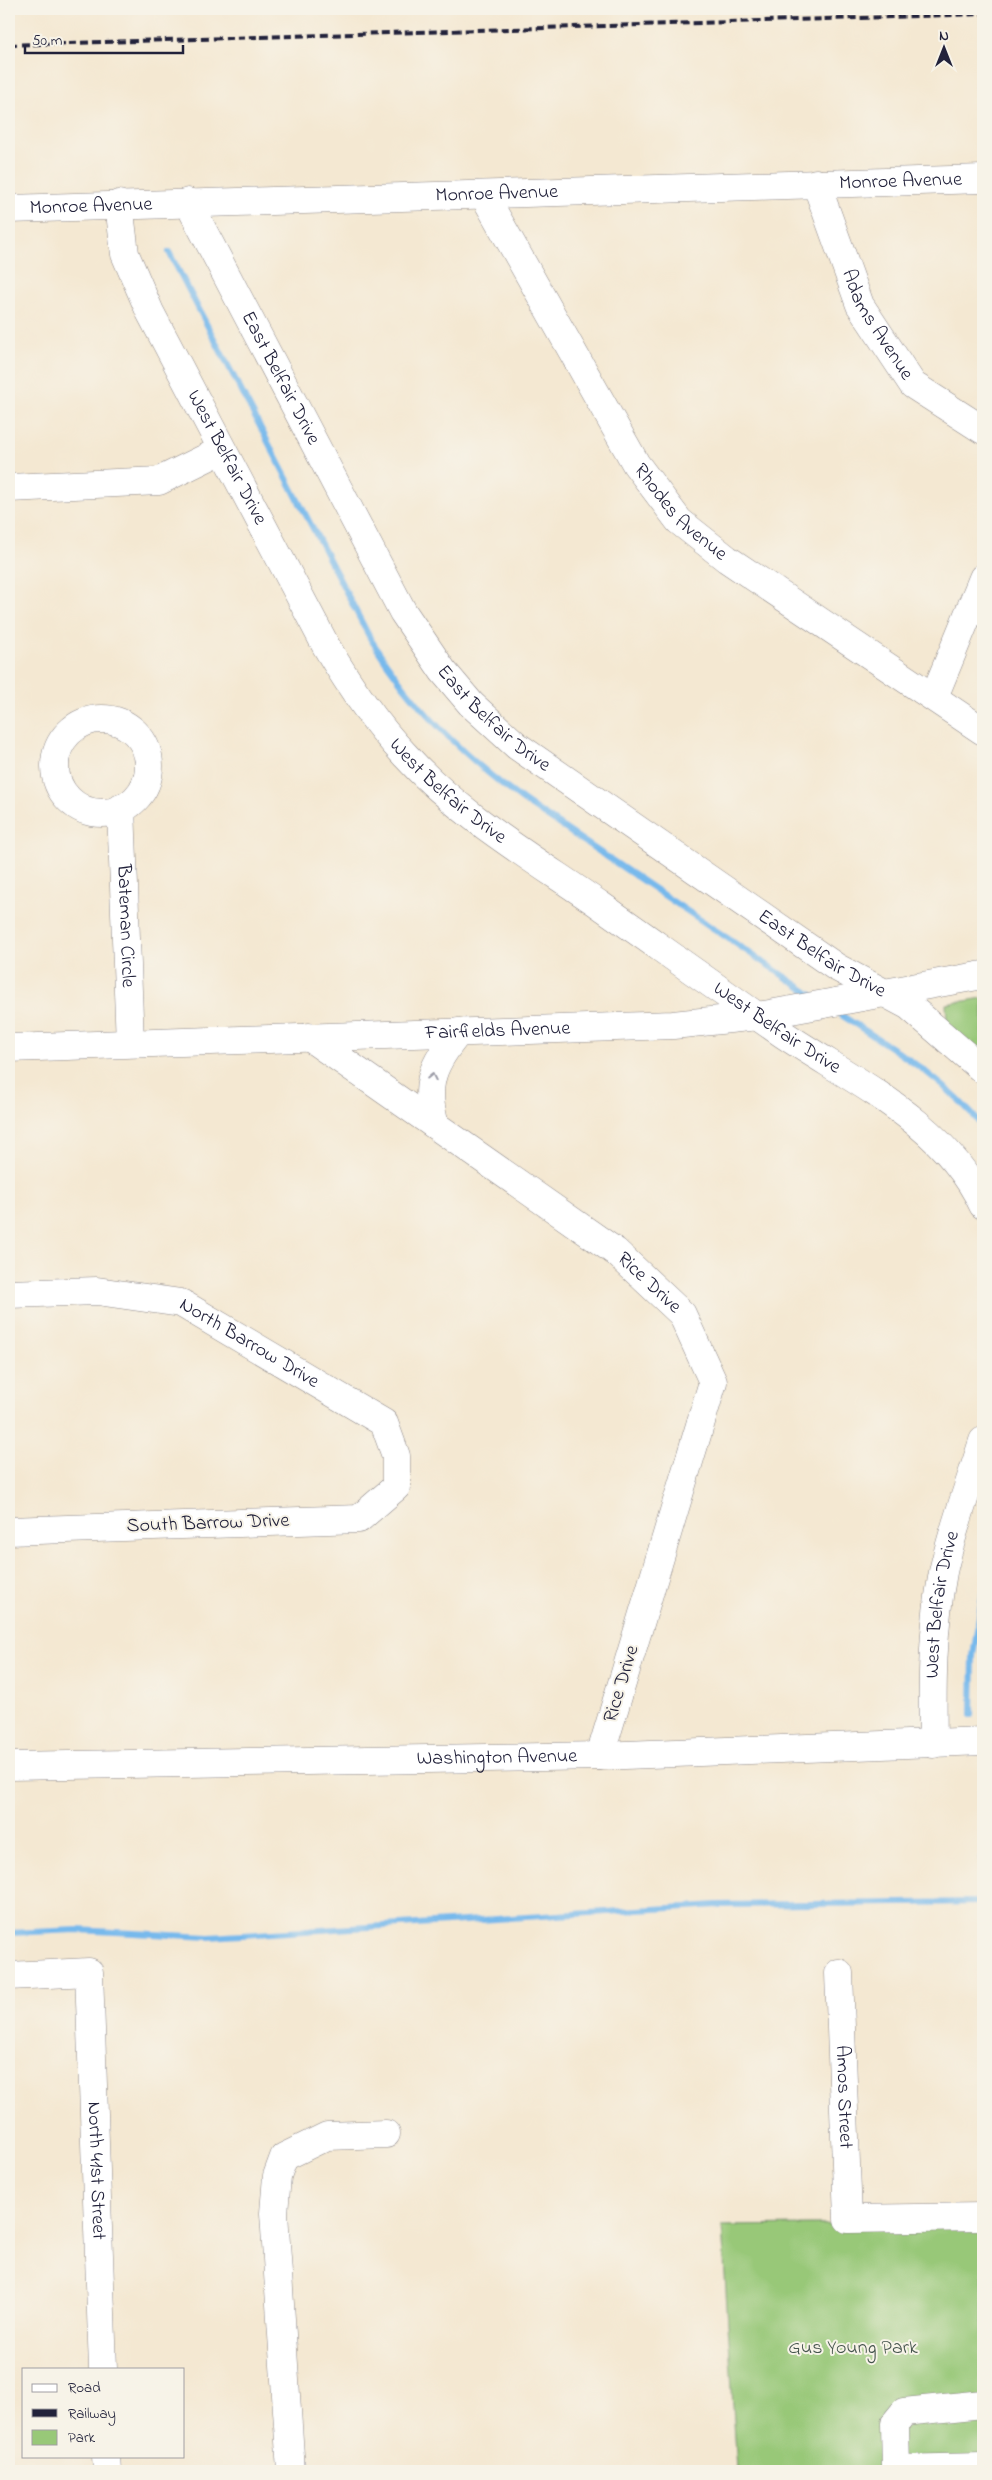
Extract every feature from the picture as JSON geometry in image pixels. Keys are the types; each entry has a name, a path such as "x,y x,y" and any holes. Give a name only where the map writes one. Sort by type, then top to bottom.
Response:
{"street":[{"name":"Monroe Avenue","path":"9,209 983,178"},
{"name":"Adams Avenue","path":"816,183 860,305 913,385 983,430"},
{"name":"Rhodes Avenue","path":"484,195 636,464 679,521 727,559 983,731"},
{"name":"East Belfair Drive","path":"188,202 404,612 427,649 471,704 490,723 542,764 836,967 909,1006 983,1070"},
{"name":"West Belfair Drive","path":"120,204 122,239 130,268 150,312 326,646 370,714 406,756 429,779 482,822 768,1014 915,1121 953,1157 972,1182 983,1205"},
{"path":"9,488 159,481 222,450"},
{"path":"934,697 983,578"},
{"name":"Bateman Circle","path":"121,808 130,1043"},
{"name":"Fairfields Avenue","path":"9,1048 673,1026 768,1014 983,974"},
{"path":"435,1125 429,1096 433,1069 440,1054 459,1032"},
{"name":"Rice Drive","path":"309,1037 616,1252 682,1314 713,1382 600,1756"},
{"name":"North Barrow Drive","path":"9,1294 97,1291 181,1304 384,1424 396,1456 396,1487"},
{"name":"West Belfair Drive","path":"933,1744 932,1653 937,1608 944,1570 983,1441"},
{"name":"South Barrow Drive","path":"9,1531 359,1519 396,1487"},
{"name":"Washington Avenue","path":"9,1766 600,1756 983,1741"},
{"name":"North 41st Street","path":"9,1976 89,1972 103,2368"},
{"name":"Amos Street","path":"839,1973 848,2220 983,2217"},
{"path":"291,2471 274,2213 277,2176 284,2157 327,2136 386,2134"},
{"path":"983,2404 904,2412 895,2422 896,2470 983,2467"},
{"path":"106,2458 107,2471"}],"green space":[{"path":"983,998 983,1055 947,1024 946,1004"},
{"name":"Gus Young Park","path":"983,2223 983,2471 737,2471 722,2226"}],"waterway":[{"path":"169,252 370,638 420,707 479,765 524,801 815,997"},
{"path":"835,1011 914,1063 951,1093 983,1127"},
{"path":"972,1715 973,1656 983,1591"},
{"path":"981,1858 983,1863"},
{"path":"9,1933 77,1930 209,1937 718,1905 983,1902"}],"railway":[{"path":"9,45 983,14"}]}
